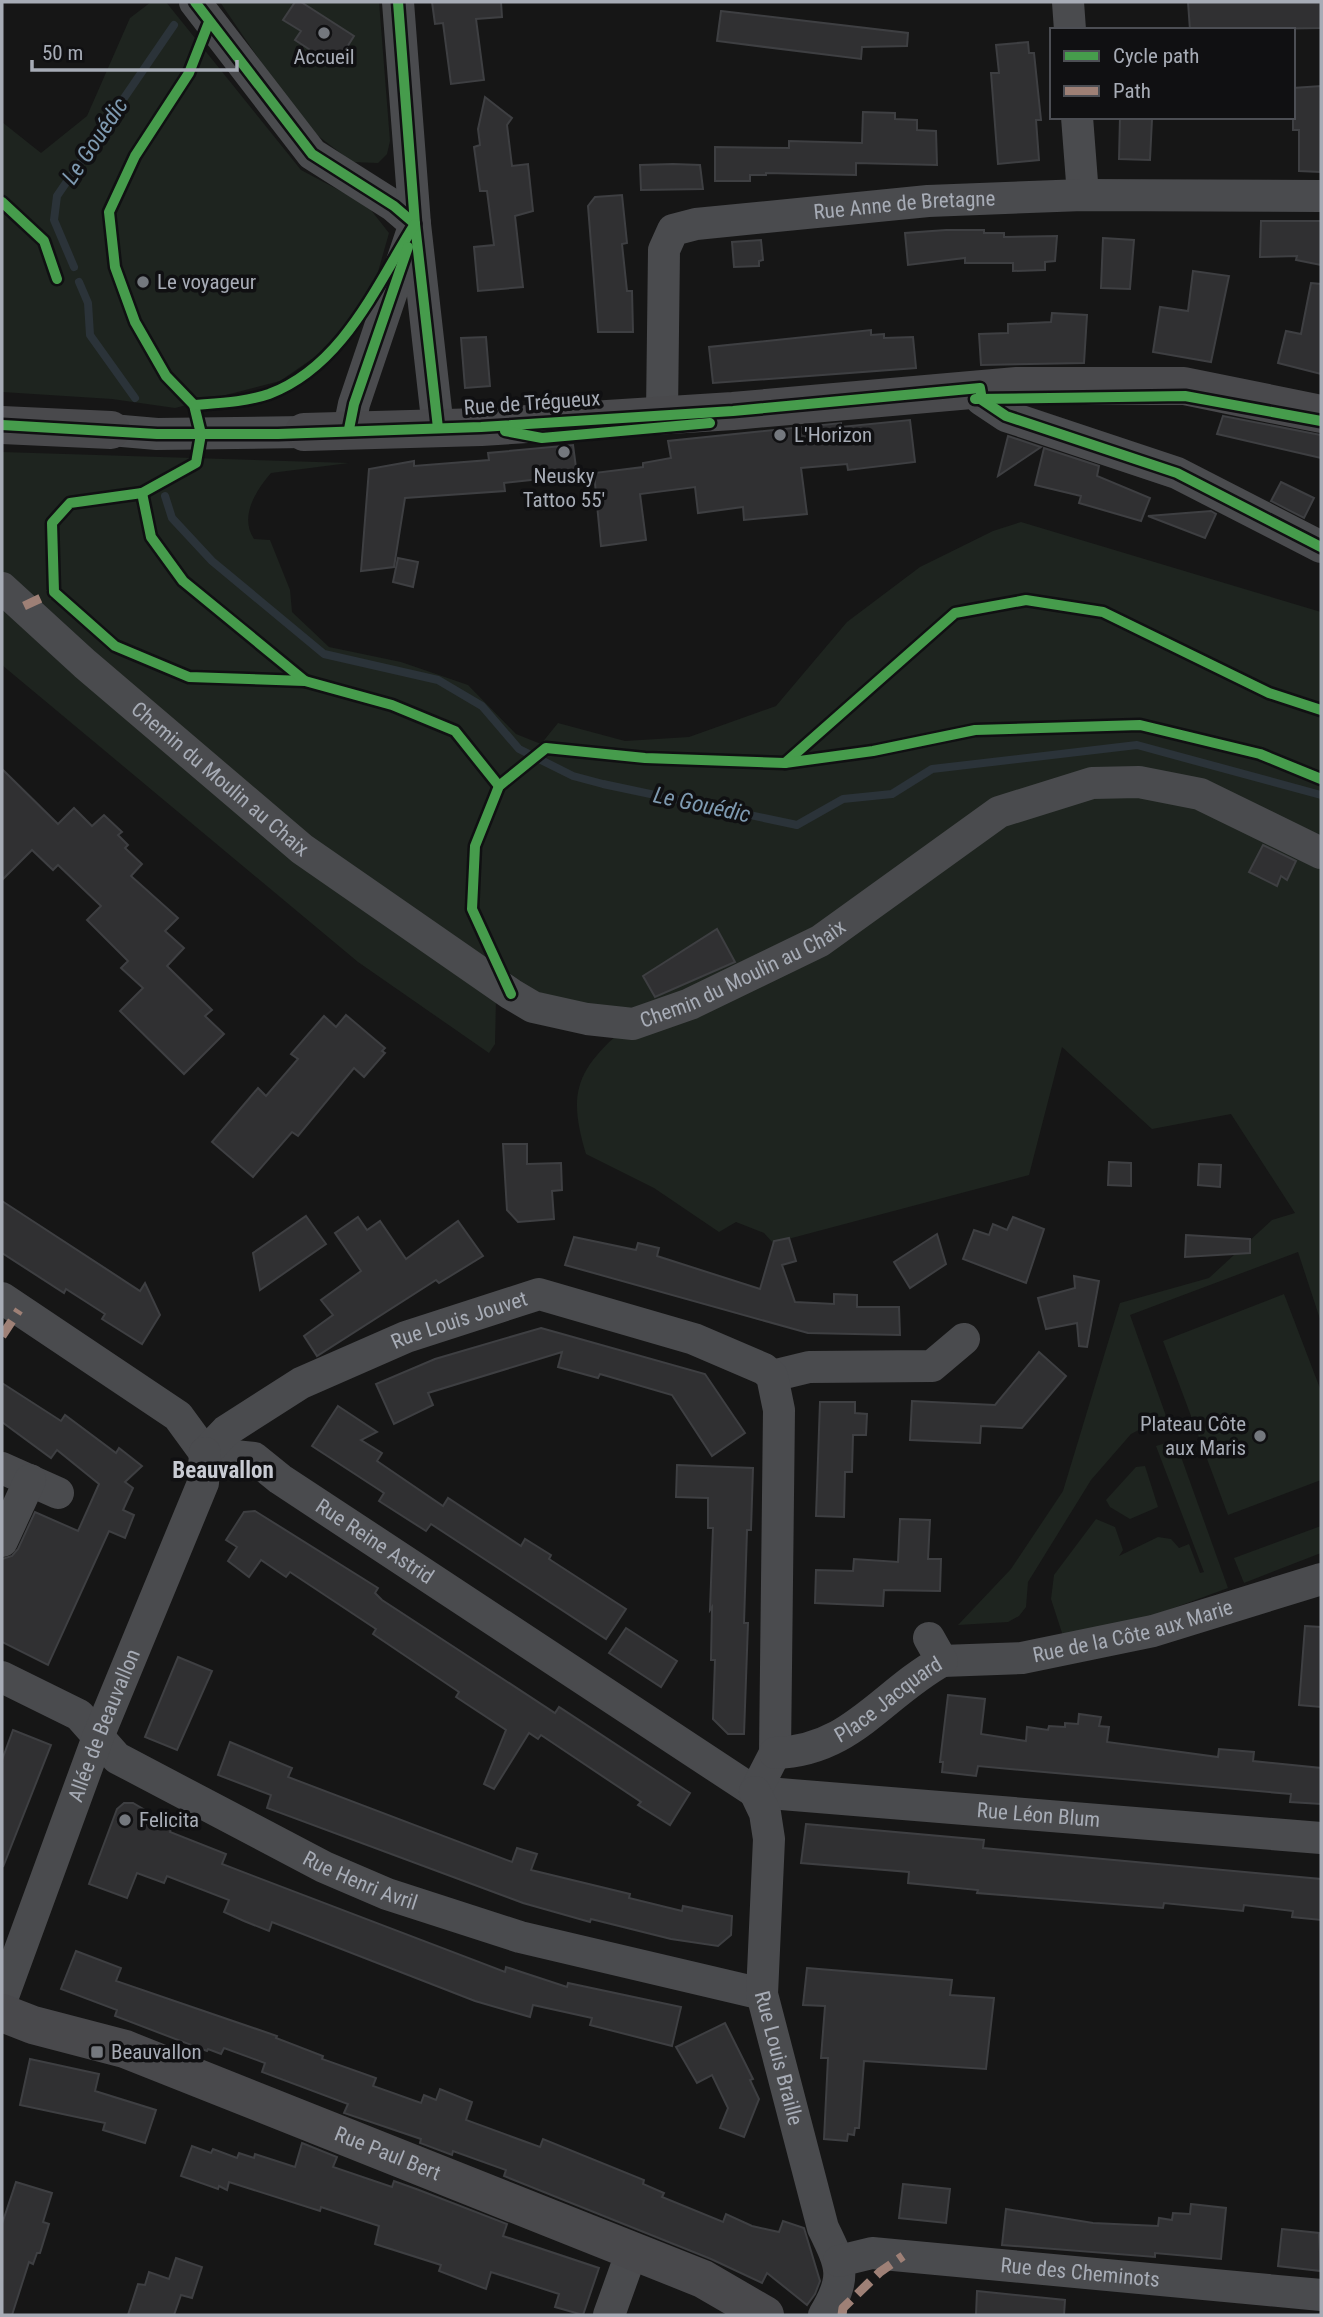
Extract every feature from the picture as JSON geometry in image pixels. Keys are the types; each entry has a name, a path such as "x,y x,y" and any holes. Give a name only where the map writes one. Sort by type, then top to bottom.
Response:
{"main road":[{"name":"Rue de Trégueux","path":"304,432 438,428 733,411 980,388 1184,386 1321,414"},
{"name":"Rue de Trégueux","path":"2,425 111,430"},
{"name":"Rue Paul Bert","path":"2,2013 33,2025 125,2049 703,2279 765,2315"}],"street":[{"path":"195,2 312,154 394,206 415,224"},
{"path":"398,2 415,224 438,428"},
{"path":"1068,2 1070,28"},
{"path":"1077,119 1083,195"},
{"name":"Rue Anne de Bretagne","path":"662,413 664,250 673,230 696,224 928,201 1083,195 1321,196"},
{"path":"349,429 354,404 415,224"},
{"path":"980,388 982,400 1006,416 1177,472 1321,547"},
{"name":"Rue de Trégueux","path":"111,430 157,434 304,432"},
{"name":"Chemin du Moulin au Chaix","path":"2,588 85,664 302,849 511,994 533,1007 587,1019 634,1024 690,1004 820,941 999,812 1092,783 1139,782 1200,794 1321,853"},
{"name":"Rue Louis Jouvet","path":"205,1453 226,1431 301,1384 406,1337 539,1294 694,1339 764,1369 772,1376"},
{"path":"2,1298 178,1416 205,1453"},
{"path":"755,1792 775,1754 779,1410 772,1376 809,1367 932,1366 964,1339"},
{"name":"Allée de Beauvallon","path":"2,1999 98,1737 203,1483 205,1453"},
{"name":"Rue Reine Astrid","path":"205,1453 254,1458 280,1479 755,1792"},
{"path":"2,1541 30,1480"},
{"name":"Rue de la Côte aux Marie","path":"935,1650 1022,1658 1153,1632 1321,1579"},
{"name":"Place Jacquard","path":"775,1754 810,1750 836,1740 935,1650"},
{"name":"Rue Henri Avril","path":"2,1677 79,1715 117,1758 324,1867 387,1894 520,1937 762,1994"},
{"name":"Place Jacquard","path":"806,1795 810,1750"},
{"name":"Rue Léon Blum","path":"755,1792 1321,1838"},
{"name":"Rue Louis Braille","path":"755,1792 765,1813 769,1839 762,1994 823,2228 839,2261"},
{"path":"609,2315 632,2251"},
{"name":"Rue des Cheminots","path":"839,2261 872,2253 1321,2295"},
{"path":"824,2315 841,2283 839,2261"}],"shaded area":[{"path":"151,2 166,2 301,170 367,205 389,233 374,286 358,311 325,350 280,381 175,408 112,399 2,392 2,122 41,153 87,116 130,18"},
{"path":"220,2 379,2 390,141 387,154 378,163 352,162 304,125"},
{"path":"2,452 349,463 271,473 251,504 248,522 250,531 254,539 270,540 290,590 292,612 329,647 401,662 468,685 516,734 541,744 558,723 625,741 689,737 776,706 847,622 920,567 993,531 1021,522 1321,612 1321,1322 1298,1252 1130,1315 1166,1416 1131,1434 1091,1480 1028,1582 1026,1607 1019,1616 1008,1622 958,1625 1011,1569 1063,1491 1120,1303 1209,1278 1272,1220 1295,1213 1231,1114 1152,1129 1062,1047 1029,1175 773,1243 764,1233 736,1222 719,1232 654,1188 586,1154 578,1117 579,1087 592,1061 619,1033 496,999 495,1044 489,1053 358,962 2,665"},
{"name":"Plateau Côte aux Maris","path":"1284,1294 1321,1391 1321,1480 1228,1515 1163,1341"},
{"path":"1175,1440 1228,1588 1149,1617 1063,1636 1051,1599 1054,1575 1096,1519 1115,1527 1123,1550 1119,1556 1158,1537 1171,1539 1179,1548 1189,1544 1200,1573 1204,1572 1156,1446"},
{"path":"1145,1466 1158,1507 1130,1519 1110,1507 1106,1500 1136,1467"},
{"path":"1321,1526 1321,1553 1244,1583 1234,1558"}],"building":[{"name":"Accueil","path":"295,2 301,2 354,36 335,66 295,40 301,31 283,20"},
{"path":"432,2 501,2 502,17 476,19 484,80 451,84 443,23 435,24"},
{"path":"1188,2 1321,2 1321,28 1190,28"},
{"path":"721,11 908,33 907,46 862,47 861,59 717,41"},
{"path":"1028,42 1029,53 1034,53 1041,120 1036,120 1039,160 998,164 991,73 999,73 996,45"},
{"path":"1321,86 1320,172 1299,171 1299,130 1293,130 1295,88"},
{"path":"485,97 512,118 507,125 512,166 528,164 533,211 515,216 523,287 478,291 474,247 494,245 487,191 480,191 474,147 480,145 478,129"},
{"path":"863,112 895,113 895,119 917,120 917,130 936,131 937,165 856,163 856,175 766,173 750,175 750,181 715,181 715,147 789,148 789,141 862,143"},
{"path":"1120,119 1152,119 1150,160 1119,159"},
{"path":"640,165 700,165 703,189 641,190"},
{"path":"622,195 627,243 622,244 627,291 632,291 633,332 598,332 588,206 595,197"},
{"path":"1261,221 1321,221 1321,265 1296,260 1297,256 1260,257"},
{"path":"984,230 984,233 1004,233 1004,237 1057,236 1055,261 1045,262 1045,270 1013,271 1013,263 965,263 965,258 908,265 905,233"},
{"path":"1103,238 1134,240 1130,289 1101,288"},
{"path":"761,240 763,260 759,261 759,266 734,267 732,242"},
{"path":"1193,271 1229,276 1211,362 1153,352 1160,307 1188,311"},
{"path":"1311,283 1321,284 1321,374 1278,363 1286,331 1301,334"},
{"path":"1052,313 1087,315 1084,363 981,365 979,334 1008,333 1008,324 1051,322"},
{"path":"871,330 871,335 884,334 884,338 913,337 916,368 713,383 709,347"},
{"path":"486,337 490,386 465,388 461,338"},
{"path":"1223,416 1321,435 1321,458 1217,434"},
{"path":"910,420 915,462 848,470 847,464 801,468 807,514 744,520 743,507 698,513 695,487 640,494 646,540 601,546 594,473 643,467 643,463 671,458 668,441 841,423 841,427"},
{"path":"1008,436 1041,447 998,476"},
{"path":"573,445 577,475 504,483 505,491 405,498 394,567 361,571 369,469 414,461 414,466 489,460 488,453"},
{"path":"1044,448 1099,466 1097,476 1150,498 1141,521 1079,503 1081,496 1035,485"},
{"path":"1281,482 1314,498 1304,518 1271,501"},
{"path":"1211,511 1216,514 1205,538 1148,516"},
{"path":"398,558 418,562 413,587 393,582"},
{"path":"2,769 58,824 74,808 92,826 104,815 122,832 118,835 128,845 125,848 142,864 131,876 178,918 165,931 184,948 167,966 212,1010 205,1016 224,1034 184,1074 120,1011 143,988 121,968 128,961 87,920 101,906 58,865 53,870 32,850 2,880"},
{"path":"1263,845 1296,861 1287,880 1281,876 1277,886 1249,872"},
{"path":"717,929 735,962 655,997 643,976"},
{"path":"346,1015 385,1048 382,1051 385,1053 364,1077 354,1068 298,1136 292,1132 253,1177 212,1142 258,1088 266,1096 298,1059 291,1054 324,1016 336,1027"},
{"path":"503,1144 527,1144 527,1164 561,1163 562,1190 552,1191 554,1219 518,1222 507,1210"},
{"path":"1109,1162 1131,1163 1131,1186 1108,1185"},
{"path":"1199,1164 1221,1165 1220,1187 1198,1185"},
{"path":"2,1201 140,1291 145,1283 160,1315 142,1344 102,1319 105,1314 66,1289 64,1293 2,1253"},
{"path":"306,1216 326,1244 260,1290 253,1253"},
{"path":"358,1217 367,1230 380,1221 406,1259 458,1221 483,1256 439,1283 436,1280 317,1356 304,1336 333,1315 321,1300 361,1271 335,1233"},
{"path":"1013,1217 1044,1229 1026,1283 963,1259 974,1230 989,1235 993,1224 1007,1230"},
{"path":"937,1234 946,1264 910,1288 894,1262"},
{"path":"1186,1235 1250,1239 1250,1253 1185,1257"},
{"path":"574,1237 636,1250 638,1243 659,1248 657,1256 760,1289 774,1241 789,1238 796,1261 782,1265 795,1302 834,1304 834,1294 857,1295 857,1307 899,1307 900,1335 808,1333 565,1265"},
{"path":"1074,1276 1099,1281 1087,1347 1079,1346 1077,1323 1046,1329 1038,1298 1075,1288"},
{"path":"541,1328 705,1374 745,1433 712,1456 672,1395 600,1374 598,1378 558,1367 562,1352 428,1393 433,1405 394,1424 376,1384 435,1359"},
{"path":"1039,1352 1066,1376 1022,1428 981,1426 980,1443 910,1440 912,1401 995,1405"},
{"path":"2,1383 61,1421 65,1415 116,1453 119,1448 142,1466 125,1482 133,1488 123,1510 134,1515 125,1538 109,1531 48,1665 2,1642 2,1559 12,1556 18,1549 35,1512 78,1531 99,1484 57,1450 51,1458 2,1422"},
{"path":"820,1402 855,1402 855,1413 867,1414 866,1435 853,1435 852,1472 845,1472 844,1517 816,1516"},
{"path":"338,1406 377,1432 361,1440 382,1453 377,1461 443,1506 448,1498 521,1546 525,1539 551,1555 549,1559 626,1609 606,1639 431,1524 426,1531 379,1501 384,1493 312,1446"},
{"path":"677,1465 753,1468 751,1530 747,1530 744,1623 748,1623 744,1734 728,1734 713,1719 715,1660 711,1660 712,1607 710,1610 713,1528 708,1528 708,1498 676,1497"},
{"path":"255,1511 378,1588 375,1593 382,1600 555,1713 559,1707 690,1793 670,1825 638,1805 641,1802 541,1735 538,1739 529,1733 494,1789 484,1784 506,1730 456,1697 459,1692 373,1634 376,1629 290,1572 286,1577 261,1560 249,1577 228,1561 237,1547 226,1540 244,1512"},
{"path":"900,1519 930,1520 928,1559 941,1559 940,1591 884,1590 883,1606 815,1603 816,1570 853,1571 854,1559 898,1562"},
{"path":"1305,1626 1321,1627 1321,1707 1299,1705"},
{"path":"626,1628 677,1661 661,1687 609,1653"},
{"path":"178,1657 212,1671 177,1750 145,1737"},
{"path":"948,1695 985,1699 981,1734 1026,1741 1027,1727 1048,1730 1049,1726 1078,1724 1079,1714 1101,1717 1099,1726 1109,1727 1107,1742 1218,1757 1219,1749 1254,1752 1253,1761 1321,1768 1321,1804 1290,1802 1291,1794 978,1766 976,1776 942,1772 943,1762 940,1762"},
{"path":"13,1730 51,1745 3,1867 2,1760"},
{"path":"230,1742 292,1768 288,1777 512,1862 517,1848 537,1854 531,1870 630,1894 629,1898 682,1911 683,1906 732,1916 731,1935 718,1946 671,1939 591,1919 590,1922 523,1903 267,1808 271,1795 218,1775"},
{"path":"124,1803 133,1803 172,1826 170,1832 226,1854 222,1864 505,1972 506,1967 567,1987 568,1983 681,2007 672,2046 590,2025 592,2018 533,2005 530,2017 475,2001 272,1922 269,1931 244,1921 224,1912 229,1900 167,1876 164,1883 137,1873 127,1898 89,1884 117,1809"},
{"path":"806,1824 984,1840 983,1848 1321,1879 1321,1920 1292,1917 1293,1911 1244,1905 1243,1911 1164,1903 1163,1908 977,1893 978,1890 908,1883 909,1872 801,1863"},
{"path":"76,1951 121,1968 116,1981 277,2036 276,2038 323,2056 322,2059 376,2078 373,2086 421,2103 424,2095 436,2100 440,2089 472,2102 466,2120 540,2147 543,2139 644,2180 643,2184 664,2193 662,2197 723,2222 726,2214 752,2226 779,2232 783,2221 804,2228 820,2281 815,2294 807,2305 767,2273 762,2283 711,2259 504,2176 506,2170 453,2151 452,2155 420,2143 421,2139 344,2113 348,2104 262,2072 265,2063 224,2048 221,2054 208,2049 207,2051 115,2016 117,2010 61,1989"},
{"path":"807,1968 952,1980 950,1995 994,1998 986,2069 864,2061 859,2128 855,2128 854,2135 848,2134 847,2141 824,2139 828,2058 821,2058 825,2006 803,2005"},
{"path":"725,2023 753,2079 750,2080 759,2099 744,2137 720,2128 728,2108 712,2075 697,2083 676,2047"},
{"path":"30,2059 99,2074 95,2091 156,2110 145,2143 103,2130 105,2123 20,2105"},
{"path":"302,2143 337,2157 333,2167 392,2187 394,2181 419,2190 507,2224 503,2236 599,2268 583,2315 555,2307 559,2294 491,2272 486,2289 439,2271 441,2265 375,2244 379,2226 321,2207 320,2211 229,2182 227,2190 219,2186 218,2189 181,2176 192,2146 211,2153 213,2149 237,2158 239,2153 254,2158 255,2154 295,2167"},
{"path":"16,2182 52,2193 43,2222 49,2224 40,2253 37,2253 33,2264 29,2262 12,2315 2,2315 2,2224"},
{"path":"903,2184 950,2189 946,2223 899,2218"},
{"path":"1191,2204 1226,2208 1221,2259 1155,2253 1155,2257 1002,2245 1006,2209 1093,2223 1158,2226 1159,2218 1172,2220 1173,2213 1190,2214"},
{"path":"1282,2229 1319,2233 1321,2271 1278,2266"},
{"path":"176,2258 202,2267 192,2298 181,2295 174,2315 128,2315 138,2284 145,2285 149,2272 169,2279"},
{"path":"977,2291 1065,2300 1064,2315 976,2315"}],"waterway":[{"name":"Le Gouédic","path":"74,267 54,220 57,196 174,25"},
{"name":"Le Gouédic","path":"79,282 88,303 90,335 135,398"},
{"name":"Le Gouédic","path":"165,496 172,518 212,561 324,654 438,680 482,706 519,749 573,776 603,784 797,825 843,799 892,794 932,769 1137,745 1321,795"}],"marked path":[{"path":"24,606 54,592"},
{"path":"2,1336 19,1310"},
{"path":"842,2315 843,2308 880,2272 903,2256"}],"cycle path":[{"path":"195,2 312,154 394,206 415,224"},
{"path":"398,2 415,224 438,428"},
{"path":"209,22 189,73 135,156 109,212 115,267 135,322 166,376 194,405 201,434 196,463 142,493 70,503 52,523 54,592 115,646 189,677 305,681 392,705 455,731 499,786"},
{"path":"2,202 44,241 57,279"},
{"path":"194,405 260,397 295,381 318,364 355,322 415,224"},
{"path":"349,429 354,404 408,247"},
{"path":"2,425 157,434 278,434 481,427 733,411 980,388 982,400 1006,416 1177,473 1321,547"},
{"path":"975,399 1185,396 1321,421"},
{"path":"505,431 542,438 710,423"},
{"path":"142,493 151,537 183,581 305,681"},
{"path":"785,763 955,613 1026,600 1103,612 1269,693 1321,710"},
{"path":"511,994 472,909 475,846 499,786 546,748 645,758 785,763 873,751 975,730 1140,725 1260,754 1321,779"}],"place":[{"name":"Accueil","path":"324,33"},
{"name":"Le voyageur","path":"143,282"},
{"name":"L'Horizon","path":"780,435"},
{"name":"Neusky Tattoo 55'","path":"564,452"},
{"name":"Plateau Côte aux Maris","path":"1260,1436"},
{"name":"Felicita","path":"125,1820"},
{"name":"Beauvallon","path":"97,2052"}],"district":[{"name":"Beauvallon","path":"223,1470"}]}
